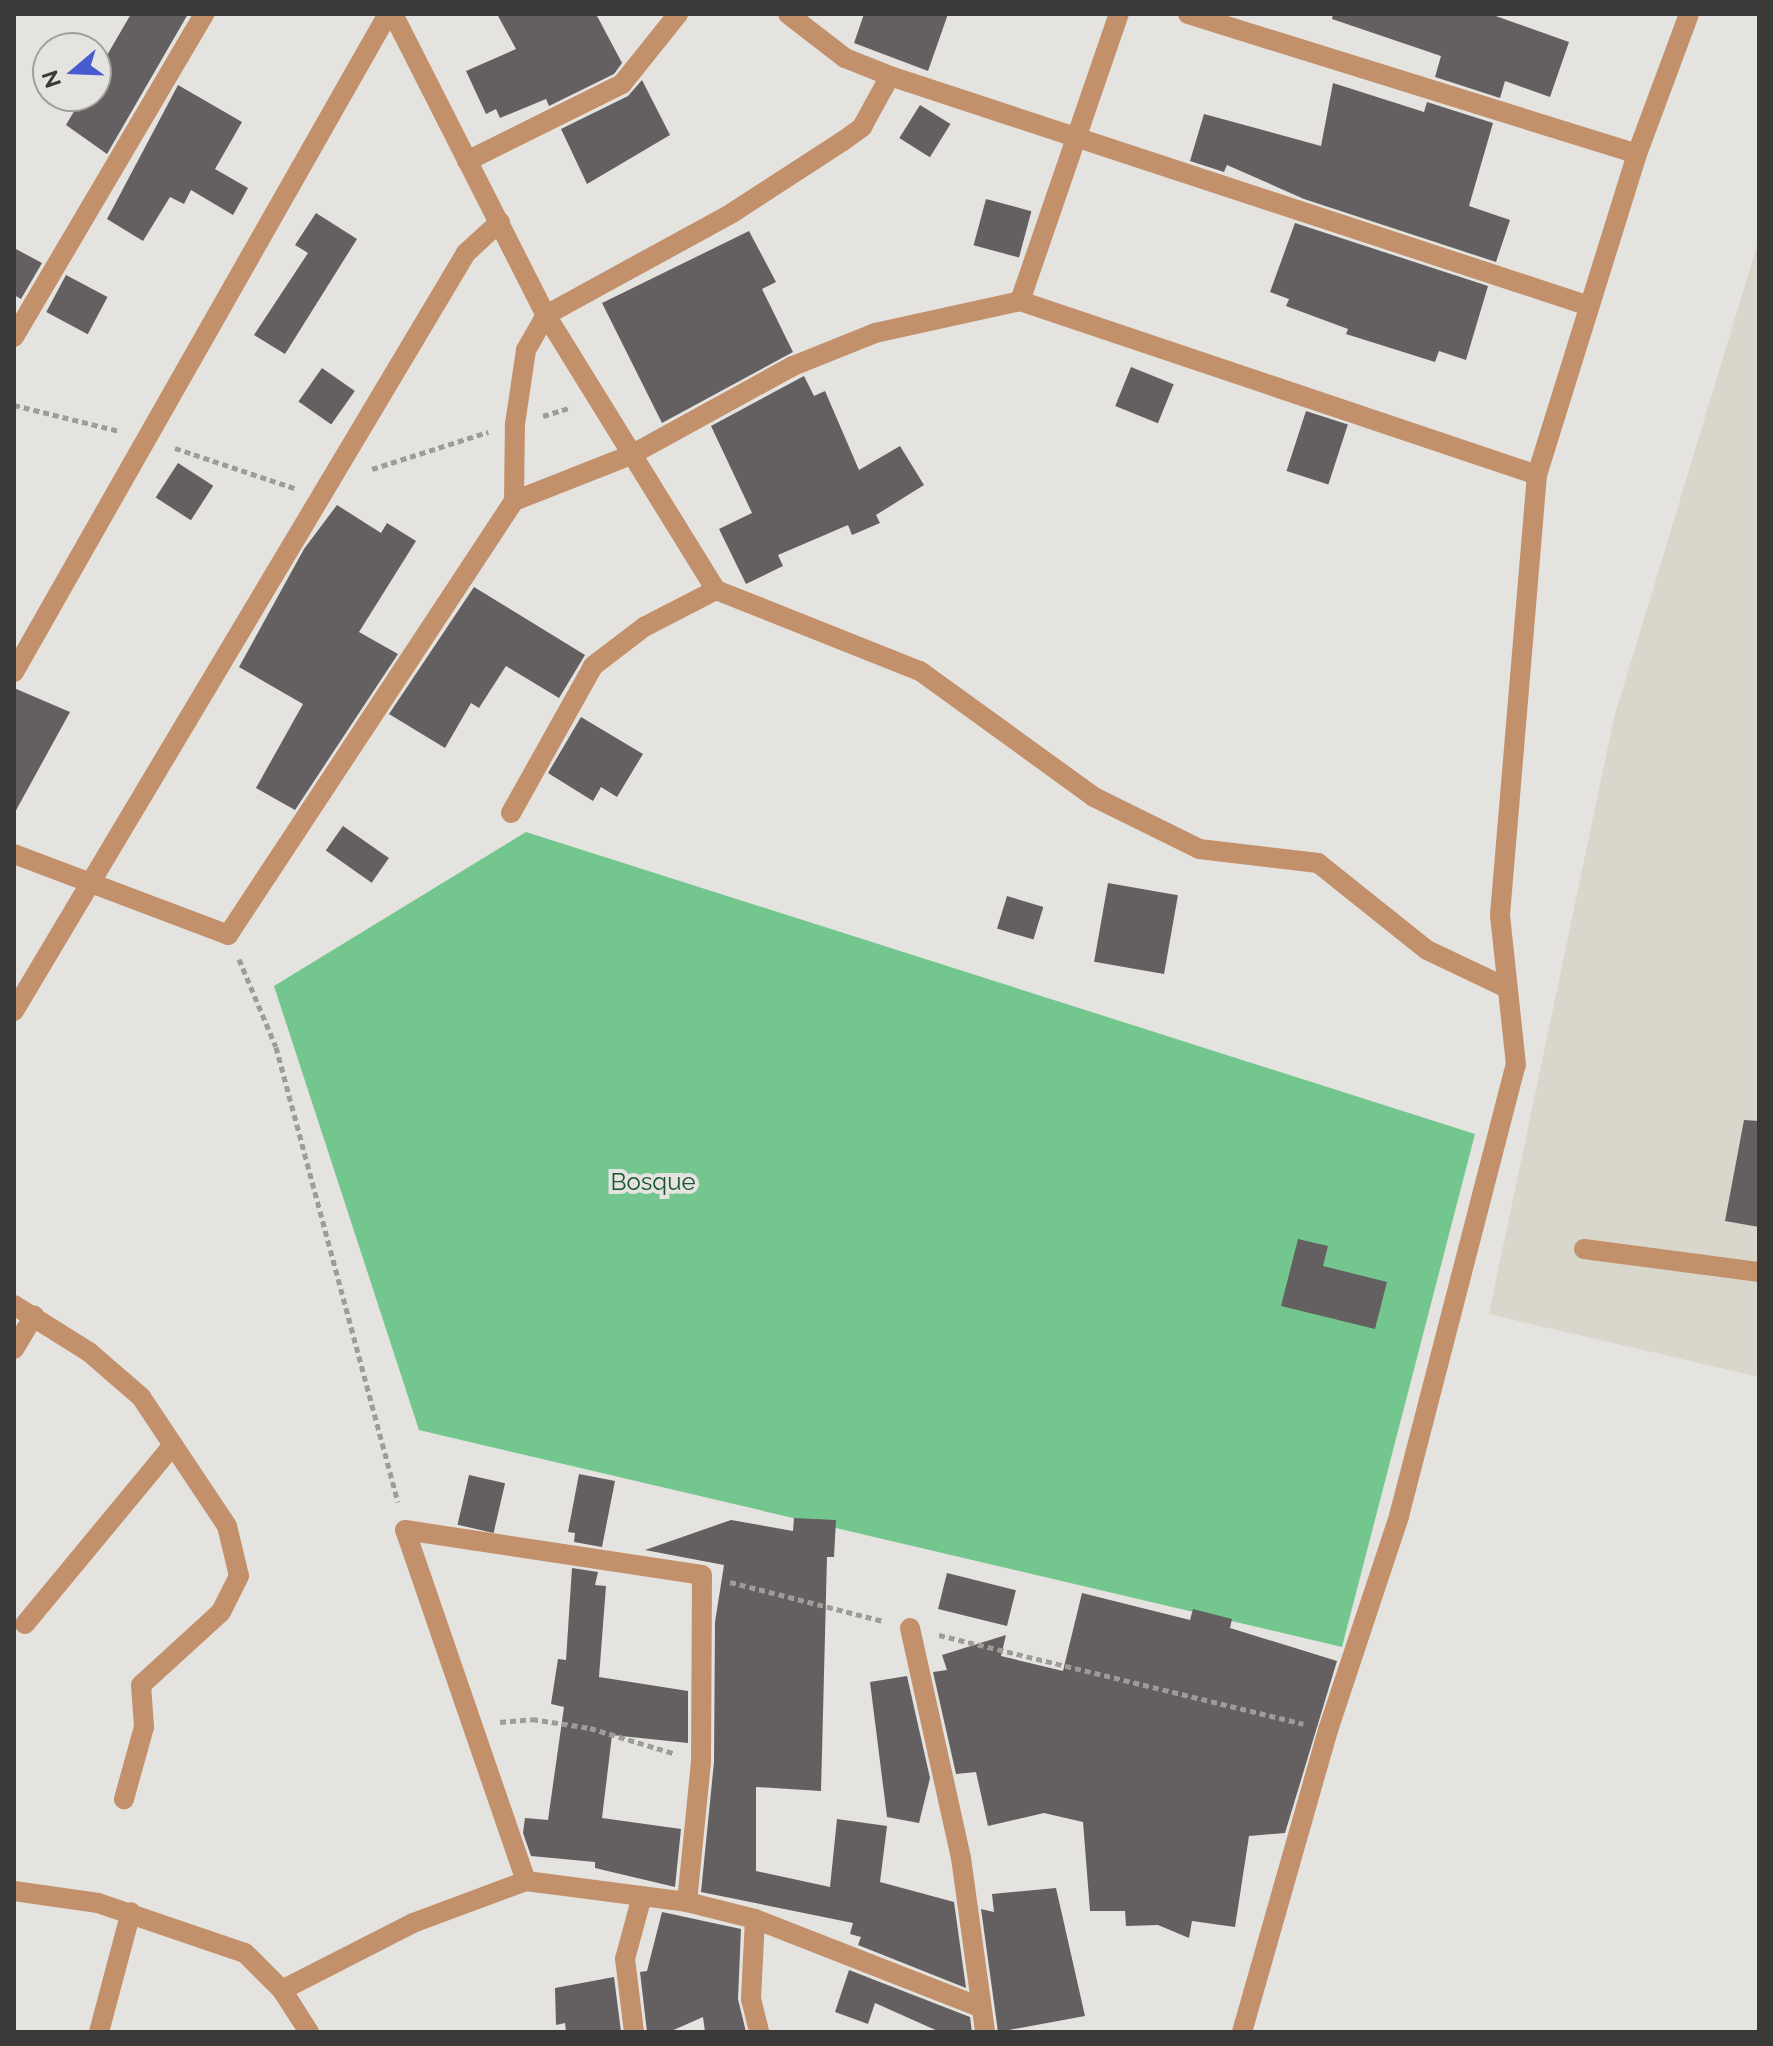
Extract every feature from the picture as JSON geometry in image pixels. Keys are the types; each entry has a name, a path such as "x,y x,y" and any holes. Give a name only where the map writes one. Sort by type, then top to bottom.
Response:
{"street":[{"path":"14,337 204,14"},
{"path":"390,14 546,315 716,590 920,671 1094,797 1199,849 1318,863 1427,950 1505,987"},
{"path":"14,672 390,14"},
{"path":"467,161 622,84 664,40 678,14"},
{"path":"788,14 845,58 890,76 1589,306"},
{"path":"1020,301 1119,14"},
{"path":"1188,14 1637,154"},
{"path":"1242,2032 1328,1730 1399,1516 1516,1065 1505,987 1500,915 1537,475 1637,154 1689,14"},
{"path":"14,854 228,935 514,501 515,424 526,350 546,315 732,213 843,141 862,127 890,76"},
{"path":"14,1011 87,881 320,489 466,253 500,222"},
{"path":"514,501 631,455 793,366 875,333 1020,301 1537,475"},
{"path":"511,813 593,666 644,627 716,590"},
{"path":"1584,1249 1759,1272"},
{"path":"14,1305 34,1316 141,1397 227,1526 239,1576 221,1612 141,1685 144,1727 124,1799"},
{"path":"14,1349 34,1316"},
{"path":"25,1624 173,1445"},
{"path":"526,1881 405,1530 702,1575 701,1762 687,1902"},
{"path":"910,1628 961,1858 979,2007 985,2032"},
{"path":"282,1990 413,1923 526,1881 687,1902 755,1919 979,2007"},
{"path":"14,1891 131,1912 245,1953 282,1990 309,2032"},
{"path":"634,2032 625,1959 642,1896"},
{"path":"99,2032 131,1912"},
{"path":"755,1919 751,1999 759,2032"}],"path":[{"path":"14,405 149,439 282,488 320,489 596,400"},
{"path":"228,935 276,1047 405,1530"},
{"path":"702,1575 1328,1730"},
{"path":"470,1725 532,1719 590,1728 701,1762"}],"shaded area":[{"path":"1759,239 1759,1377 1489,1314 1614,718"}],"green space":[{"name":"Bosque","path":"526,832 1475,1134 1342,1647 419,1430 274,986"}],"building":[{"path":"131,14 188,14 107,154 66,125 74,112 112,112 112,47"},
{"path":"497,14 596,14 622,63 614,74 549,106 546,99 500,118 496,109 486,114 466,71 516,49"},
{"path":"864,14 948,14 928,71 854,43"},
{"path":"1333,14 1490,14 1569,42 1550,97 1505,81 1500,98 1435,77 1441,56 1332,19"},
{"path":"642,80 670,135 587,184 561,129 628,96"},
{"path":"1333,83 1424,112 1427,102 1493,123 1469,206 1510,220 1496,262 1304,199 1227,165 1224,172 1190,161 1204,114 1321,146"},
{"path":"178,85 242,122 215,169 248,188 233,215 191,190 184,204 170,197 143,241 107,219"},
{"path":"920,105 951,124 930,157 899,138"},
{"path":"986,199 1031,211 1019,258 974,245"},
{"path":"316,213 357,239 285,354 254,335 308,253 295,245"},
{"path":"1295,223 1488,286 1466,360 1439,351 1435,362 1346,334 1348,329 1286,306 1289,299 1270,292"},
{"path":"749,231 776,282 762,289 793,352 662,423 602,303"},
{"path":"14,248 42,263 21,299 14,295"},
{"path":"66,275 107,297 88,334 46,312"},
{"path":"1131,367 1174,384 1158,423 1115,406"},
{"path":"322,368 355,391 331,425 298,402"},
{"path":"804,376 814,396 825,391 859,470 900,446 924,485 876,515 880,523 852,535 848,525 778,555 783,566 746,584 719,529 752,513 711,426"},
{"path":"1306,411 1348,425 1328,485 1287,471"},
{"path":"178,463 213,486 191,520 156,497"},
{"path":"337,505 381,533 387,523 416,541 359,632 398,654 295,810 256,788 303,704 239,667 304,549"},
{"path":"474,587 585,655 559,698 506,666 479,708 471,703 445,748 389,714"},
{"path":"14,688 70,712 14,814"},
{"path":"581,717 643,754 617,797 601,787 593,801 548,773"},
{"path":"343,826 389,858 372,883 326,851"},
{"path":"1108,883 1178,895 1164,974 1094,962"},
{"path":"1007,896 1043,907 1033,940 997,929"},
{"path":"1744,1120 1759,1121 1759,1227 1725,1221"},
{"path":"1298,1239 1328,1246 1323,1266 1387,1282 1375,1329 1281,1306"},
{"path":"579,1474 615,1481 602,1547 574,1542 575,1533 568,1532"},
{"path":"469,1475 505,1483 494,1533 458,1525"},
{"path":"794,1518 836,1520 834,1557 827,1557 821,1791 756,1787 756,1871 830,1887 837,1819 887,1826 880,1882 954,1902 966,1988 858,1945 861,1937 850,1934 853,1923 701,1892 714,1762 715,1622 724,1565 645,1550 731,1520 793,1531"},
{"path":"572,1568 598,1572 595,1585 606,1586 599,1677 688,1691 688,1743 612,1735 602,1818 681,1829 675,1887 595,1868 595,1862 531,1856 523,1833 525,1818 548,1820 564,1707 551,1704 558,1659 566,1660"},
{"path":"947,1573 1016,1590 1007,1626 938,1609"},
{"path":"1082,1593 1190,1620 1193,1609 1232,1619 1230,1628 1337,1661 1285,1833 1249,1836 1235,1927 1192,1921 1189,1938 1158,1925 1126,1926 1125,1911 1090,1911 1083,1822 1044,1813 988,1826 976,1772 956,1774 933,1672 947,1670 942,1655 1006,1635 1001,1656 1063,1671"},
{"path":"907,1676 930,1778 919,1823 887,1817 870,1682"},
{"path":"1056,1888 1085,2016 998,2032 981,1909 994,1912 992,1894"},
{"path":"662,1912 741,1929 738,1999 746,2032 705,2032 703,2017 669,2032 647,2032 640,1972 647,1971"},
{"path":"849,1970 970,2017 972,2032 940,2032 875,2003 868,2024 835,2012"},
{"path":"614,1977 621,2032 566,2032 565,2023 556,2025 555,1988"}]}
